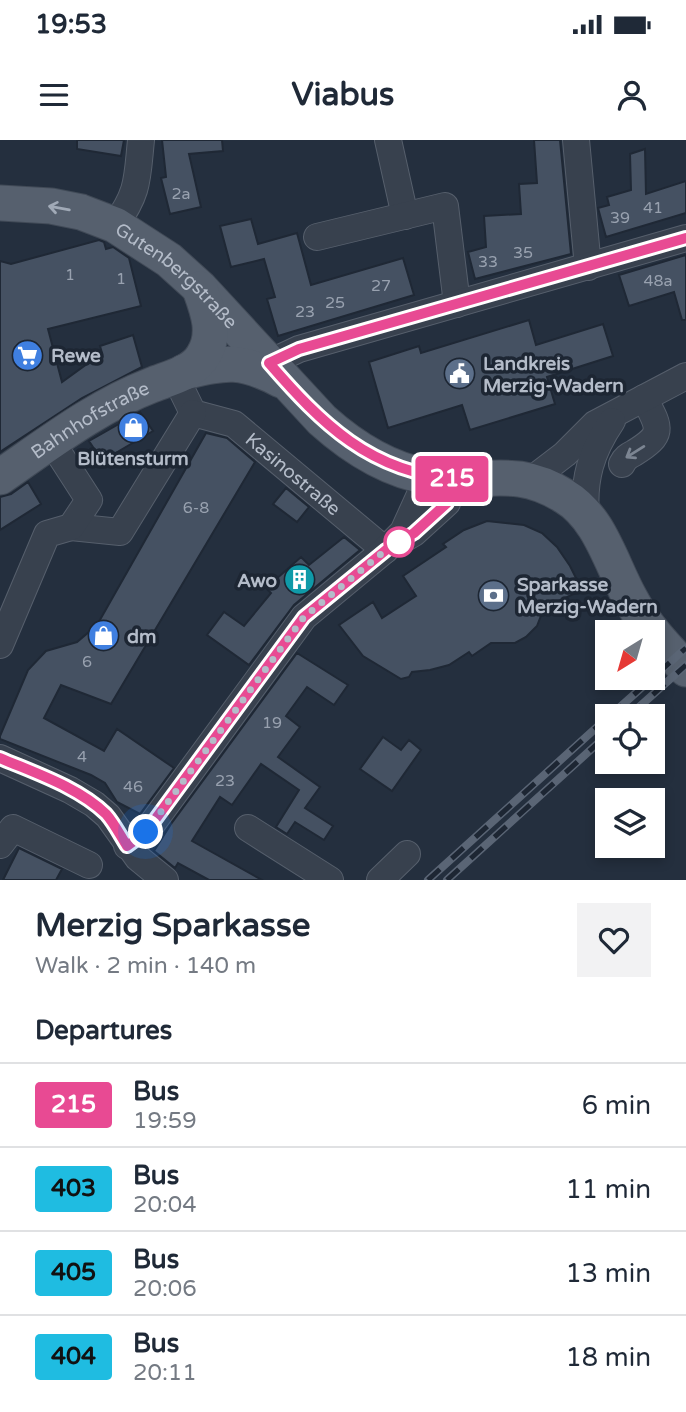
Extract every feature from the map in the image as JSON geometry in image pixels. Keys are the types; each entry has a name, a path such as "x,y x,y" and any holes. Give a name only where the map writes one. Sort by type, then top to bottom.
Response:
{"main road":[{"path":"0,203 51,206 81,212 115,225"},
{"name":"Gutenbergstraße","path":"115,225 169,260 200,288 322,420 361,450 381,461 442,478"},
{"name":"Bahnhofstraße","path":"179,374 202,358 210,337 211,318 200,288"},
{"name":"Bahnhofstraße","path":"0,477 109,405 179,374 222,363 277,372"},
{"path":"442,478 505,477 531,480 567,497 586,516 600,537 643,619 686,669"}],"street":[{"name":"Gutenbergstraße","path":"115,225 136,190 141,140"},
{"path":"388,140 405,216"},
{"path":"576,140 588,267"},
{"path":"317,237 444,206 457,304"},
{"path":"277,372 299,349 686,238"},
{"path":"0,645 47,534 71,527 120,532 193,413 179,374"},
{"path":"531,480 565,454 595,424 686,376"},
{"path":"652,394 676,422"},
{"path":"622,464 625,458 652,441 656,435 652,394"},
{"name":"Kasinostraße","path":"193,413 234,424 386,550"},
{"path":"586,516 584,493 590,461 600,438 616,414"},
{"path":"51,442 89,500 71,527"},
{"path":"0,845 13,828 85,873 124,840 146,832 304,617 386,550 414,533 447,503 442,478"},
{"path":"0,758 94,804 108,816 138,858 165,880"},
{"path":"248,828 330,880"},
{"path":"380,880 407,854"}],"building":[{"path":"77,140 124,140 121,156 77,149"},
{"path":"162,140 222,140 223,151 189,154 201,207 170,214 161,178 166,177"},
{"path":"534,140 560,140 571,254 475,279 468,252 486,247 484,216 521,214 519,184 537,183"},
{"path":"645,149 646,194 686,181 686,213 606,237 598,208 609,205 607,197 631,190 630,154"},
{"path":"251,219 258,244 297,233 311,285 403,258 414,295 278,336 267,299 275,297 264,259 231,267 220,226"},
{"path":"99,240 104,242 106,249 113,247 129,258 141,306 48,329 62,382 102,353 100,346 133,335 142,367 82,398 0,452 0,261 11,264"},
{"path":"686,255 686,320 682,320 674,292 629,306 619,275"},
{"name":"Landkreis Merzig-Wadern","path":"529,320 536,345 603,324 613,356 547,377 555,404 470,430 462,405 388,428 369,362 419,346 421,353"},
{"path":"140,412 153,431 102,461 89,441"},
{"path":"206,433 227,438 255,462 111,704 61,685 44,718 104,751 117,729 174,768 140,814 117,802 105,783 91,775 0,739 0,736 28,670 46,651 77,642 97,625"},
{"path":"28,482 41,504 0,530 0,497 11,494"},
{"path":"286,488 309,507 297,522 273,504"},
{"name":"Sparkasse Merzig-Wadern","path":"487,521 524,525 542,533 557,547 582,590 544,608 537,626 526,637 515,643 491,643 472,656 469,652 449,665 412,672 409,677 401,679 363,656 339,625 373,602 382,618 416,596 403,576 446,547 443,544 464,530"},
{"path":"344,537 360,550 294,605 249,665 207,635 224,612 244,626 271,593 266,588 301,557 309,565"},
{"path":"297,653 348,685 334,705 307,687 286,716 300,727 278,757 320,787 305,808 333,826 324,840 295,822 287,834 276,827 299,790 261,764 232,805 220,797 192,841 262,880 209,880 178,863 175,868 154,851"},
{"path":"383,737 401,750 409,740 421,750 392,791 360,769"},
{"path":"19,848 62,869 56,880 3,880"}],"railway":[{"path":"623,704 686,648"},
{"path":"642,704 686,665"},
{"path":"428,880 595,729"},
{"path":"447,880 595,746"}],"bus line":[{"name":"215","path":"0,758 94,804 108,816 127,846 146,832 304,617 386,550 414,533 447,503 455,479 428,477 381,461 361,450 340,436 307,406 269,363 299,349 686,238"}],"place":[{"name":"Rewe","path":"28,355"},
{"name":"Landkreis Merzig-Wadern","path":"460,374"},
{"name":"Blütensturm","path":"133,427"},
{"name":"Awo","path":"300,580"},
{"name":"Sparkasse Merzig-Wadern","path":"494,595"},
{"name":"dm","path":"104,636"}],"route":[{"path":"146,832 304,617 399,542"}]}
